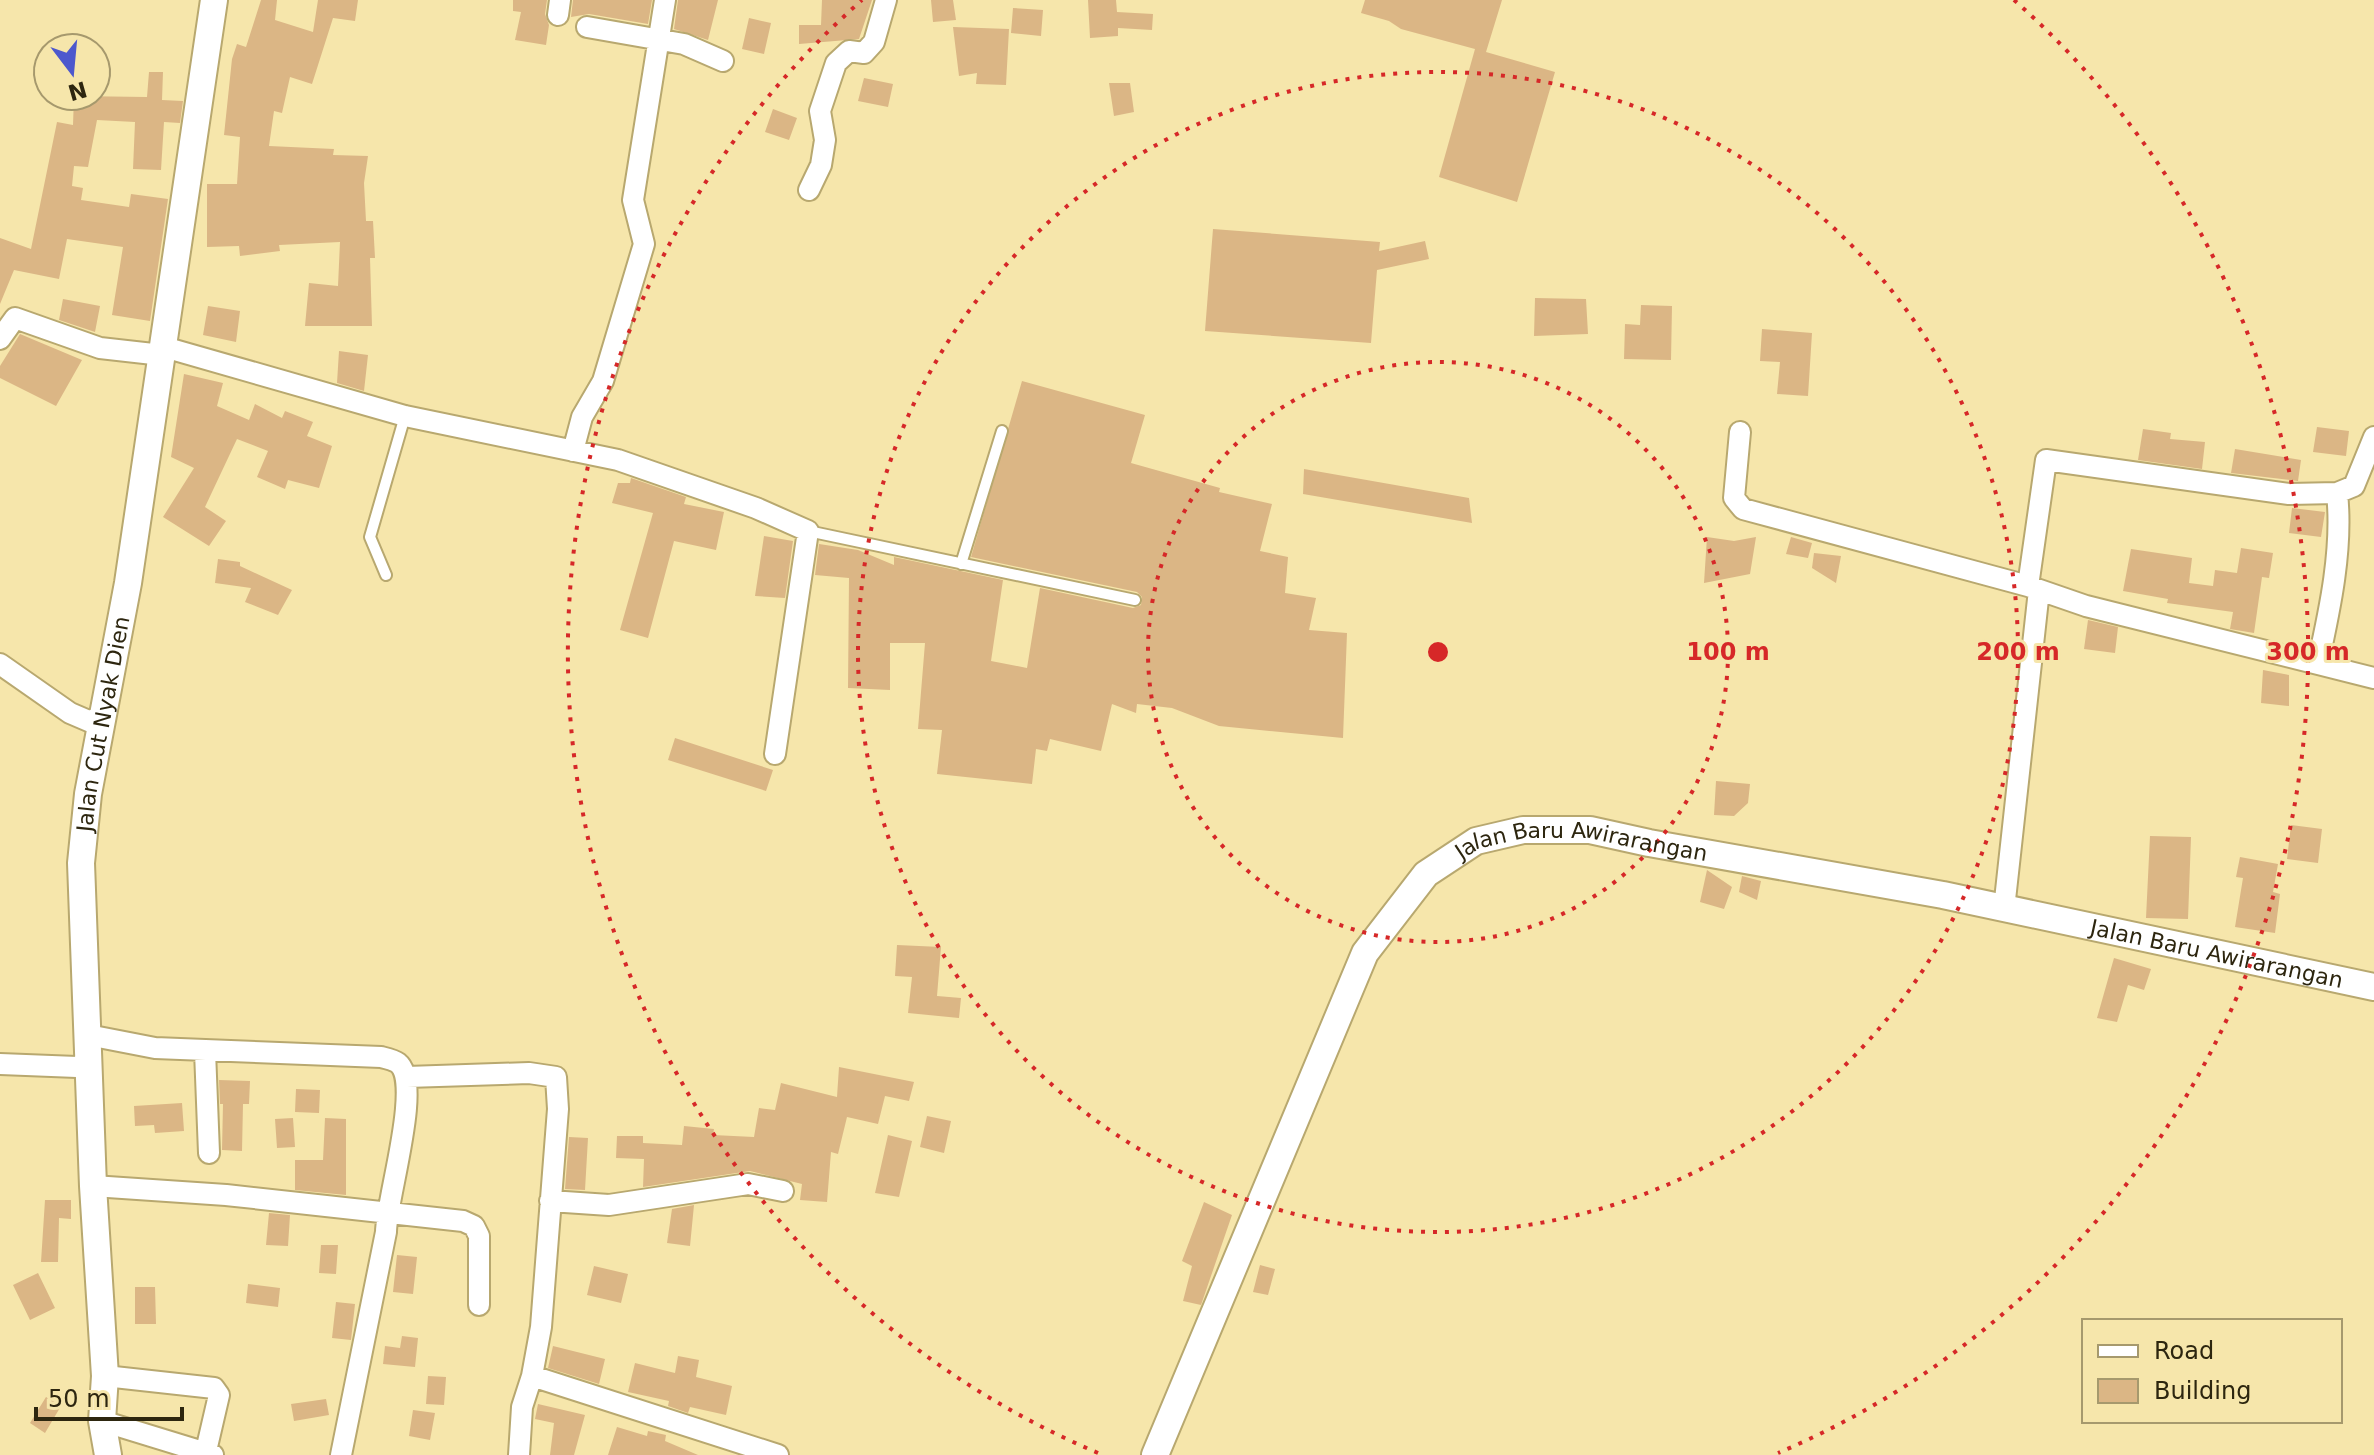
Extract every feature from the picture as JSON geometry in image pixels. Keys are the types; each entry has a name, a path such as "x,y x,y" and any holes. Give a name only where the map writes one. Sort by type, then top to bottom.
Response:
{"street":[{"name":"Jalan Cut Nyak Dien","path":"108,1455 102,1421 105,1376 93,1186 81,863 88,794 128,583 214,0"},
{"path":"573,451 582,417 603,381 642,255 643,232 633,200 665,0"},
{"path":"809,190 821,165 825,140 820,111 836,63 849,51 864,53 874,42 886,0"},
{"path":"587,27 684,44 723,61"},
{"path":"0,339 15,318 100,348 163,351 405,416 618,460 756,508 808,531 775,754"},
{"path":"1740,432 1734,498 1743,509 2034,588 2095,608 2374,678"},
{"path":"2004,909 2044,464 2051,458 2289,494 2337,493 2354,486 2374,437"},
{"path":"2318,663 2329,614 2339,512 2337,493"},
{"path":"0,664 70,713 91,722 104,713"},
{"name":"Jalan Baru Awirarangan","path":"1155,1455 1365,953 1426,874 1476,841 1523,830 1590,830 2004,909 2374,987"},
{"path":"0,1064 77,1067 89,1048 381,1057 398,1063 407,1077 403,1149 386,1211 386,1232 341,1455"},
{"path":"205,1051 209,1153"},
{"path":"407,1077 553,1075 557,1082 558,1109 541,1327 532,1376 522,1407 519,1455"},
{"path":"550,1201 609,1205 738,1184 783,1191"},
{"path":"93,1186 386,1211 463,1221 474,1226 479,1236 479,1305"},
{"path":"102,1421 209,1453 219,1395 214,1388 105,1376"},
{"path":"532,1376 778,1455"}],"lane":[{"path":"386,575 370,537 405,416"},
{"path":"961,564 1002,431"},
{"path":"808,531 1135,600"}],"building":[{"path":"261,0 277,0 275,20 313,32 318,0 358,0 355,21 333,18 312,84 290,77 282,113 274,111 269,146 334,149 333,155 368,156 364,183 366,221 373,221 375,258 370,258 372,326 305,326 309,283 338,286 340,242 279,245 280,251 240,256 239,246 207,247 207,184 237,184 240,137 224,135 232,59 237,44 246,47"},
{"path":"513,0 547,0 545,14 549,25 546,45 515,40 521,12 513,11"},
{"path":"573,0 652,0 648,24 589,14 571,17"},
{"path":"678,0 718,0 708,40 674,29"},
{"path":"822,0 872,0 859,39 799,44 799,25 821,25"},
{"path":"931,0 953,0 956,20 933,22"},
{"path":"1088,0 1116,0 1117,12 1153,14 1152,30 1118,28 1118,36 1090,38"},
{"path":"1365,0 1502,0 1486,52 1555,72 1517,202 1439,177 1475,49 1401,29 1389,21 1361,13"},
{"path":"1013,8 1043,10 1041,36 1011,33"},
{"path":"749,18 771,23 764,54 742,49"},
{"path":"953,27 1009,29 1006,85 976,84 977,73 959,76"},
{"path":"149,72 163,72 162,100 183,101 180,123 164,122 161,170 133,169 135,122 97,120 88,167 74,166 72,186 83,188 81,200 129,207 131,194 168,199 150,321 112,315 123,247 67,239 59,279 14,270 0,304 0,238 31,249 57,122 73,125 73,112 112,112 112,97 147,97"},
{"path":"864,78 893,84 888,107 858,101"},
{"path":"1109,83 1130,83 1134,112 1114,116"},
{"path":"773,109 797,118 789,140 765,132"},
{"path":"1213,229 1380,242 1379,251 1425,241 1429,259 1377,270 1371,343 1205,331"},
{"path":"1535,298 1586,299 1588,334 1534,336"},
{"path":"63,299 100,306 95,332 59,320"},
{"path":"1641,305 1672,306 1671,360 1624,359 1625,324 1640,325"},
{"path":"208,306 240,311 236,342 203,335"},
{"path":"1762,329 1812,333 1808,396 1777,394 1780,362 1760,361"},
{"path":"20,334 82,360 56,406 0,378 0,366"},
{"path":"339,351 368,355 364,391 337,383"},
{"path":"184,374 223,383 217,406 249,420 255,404 282,418 285,411 313,422 307,436 332,446 319,488 288,480 285,489 257,477 268,451 237,439 205,507 226,521 209,546 163,517 194,468 171,457"},
{"path":"1022,381 1145,415 1131,463 1220,488 1219,492 1272,504 1260,551 1288,557 1285,593 1316,598 1309,630 1347,633 1343,738 1219,726 1172,708 1137,704 1136,713 1112,704 1101,751 1050,739 1047,751 1036,749 1032,784 937,774 942,730 918,729 925,643 890,643 890,690 848,688 849,578 815,575 819,544 858,550 894,565 894,557 1003,580 991,661 1027,668 1040,588 1133,608 1141,605 1142,597 1137,592 971,557"},
{"path":"2317,427 2349,431 2346,456 2313,452"},
{"path":"2143,429 2171,433 2170,439 2205,442 2202,469 2138,460"},
{"path":"2235,449 2301,460 2298,481 2231,473"},
{"path":"1304,469 1469,498 1472,523 1303,494"},
{"path":"631,478 686,497 684,504 724,512 716,550 674,541 648,638 620,630 653,513 612,503 618,483 630,483"},
{"path":"2292,508 2325,512 2321,537 2289,533"},
{"path":"764,536 793,541 785,598 755,596"},
{"path":"1707,537 1734,541 1756,537 1750,574 1704,583"},
{"path":"1791,537 1812,543 1808,558 1786,554"},
{"path":"2241,548 2273,553 2269,578 2262,577 2254,633 2230,629 2233,612 2167,603 2168,599 2123,591 2131,549 2192,558 2189,583 2213,586 2215,570 2237,573"},
{"path":"1814,553 1841,556 1836,583 1812,568"},
{"path":"218,559 240,562 240,566 292,590 278,615 245,602 251,588 215,583"},
{"path":"2088,620 2118,627 2115,653 2084,649"},
{"path":"2263,670 2289,675 2289,706 2261,703"},
{"path":"675,738 773,770 766,791 668,760"},
{"path":"1716,781 1750,784 1748,803 1734,816 1714,815"},
{"path":"2291,825 2322,829 2318,863 2287,859"},
{"path":"2150,836 2191,837 2188,919 2146,918"},
{"path":"2240,857 2278,864 2273,892 2280,894 2275,933 2235,927 2243,878 2236,877"},
{"path":"1707,870 1732,887 1724,909 1700,902"},
{"path":"1742,876 1761,881 1757,900 1739,892"},
{"path":"897,945 941,947 937,996 961,998 959,1018 908,1013 912,977 895,976"},
{"path":"2114,958 2151,969 2144,990 2128,985 2117,1022 2097,1018"},
{"path":"839,1067 914,1082 909,1101 885,1096 878,1124 847,1117 838,1154 831,1152 827,1202 800,1200 802,1184 750,1171 643,1187 644,1159 616,1158 617,1136 643,1136 643,1143 682,1145 684,1126 714,1129 713,1135 754,1137 759,1108 775,1110 781,1083 837,1097"},
{"path":"219,1080 250,1081 249,1104 243,1104 242,1151 222,1150 223,1104 220,1104"},
{"path":"296,1089 320,1090 319,1113 295,1112"},
{"path":"182,1103 184,1131 155,1133 154,1125 135,1126 134,1106"},
{"path":"927,1116 951,1121 944,1153 920,1147"},
{"path":"293,1118 295,1147 277,1148 275,1119"},
{"path":"325,1118 346,1119 346,1195 295,1190 295,1160 323,1160"},
{"path":"888,1135 912,1141 899,1197 875,1193"},
{"path":"569,1137 588,1138 585,1190 565,1189"},
{"path":"45,1200 71,1200 71,1219 59,1218 58,1262 41,1262"},
{"path":"1204,1202 1232,1215 1201,1305 1183,1301 1192,1266 1182,1261"},
{"path":"694,1205 690,1246 667,1243 672,1209"},
{"path":"269,1213 290,1215 288,1246 266,1245"},
{"path":"321,1245 338,1245 336,1274 319,1273"},
{"path":"397,1255 417,1257 413,1294 393,1292"},
{"path":"1260,1265 1275,1269 1268,1295 1253,1292"},
{"path":"594,1266 628,1274 621,1303 587,1295"},
{"path":"38,1273 55,1308 30,1320 13,1285"},
{"path":"248,1284 280,1288 278,1307 246,1303"},
{"path":"135,1287 155,1287 156,1324 135,1324"},
{"path":"336,1302 355,1304 351,1340 332,1338"},
{"path":"402,1336 418,1338 415,1367 383,1364 385,1346 400,1348"},
{"path":"553,1346 605,1359 599,1384 548,1368"},
{"path":"678,1356 699,1360 696,1377 732,1386 726,1415 690,1407 688,1413 668,1406 669,1401 628,1392 635,1363 675,1373"},
{"path":"428,1376 446,1377 444,1405 426,1404"},
{"path":"46,1397 61,1406 45,1433 30,1423"},
{"path":"326,1399 329,1415 294,1421 291,1404"},
{"path":"538,1404 585,1415 574,1455 550,1455 554,1423 535,1419"},
{"path":"413,1410 435,1413 430,1440 409,1436"},
{"path":"617,1427 647,1436 648,1431 666,1435 665,1441 698,1455 608,1455"}]}
